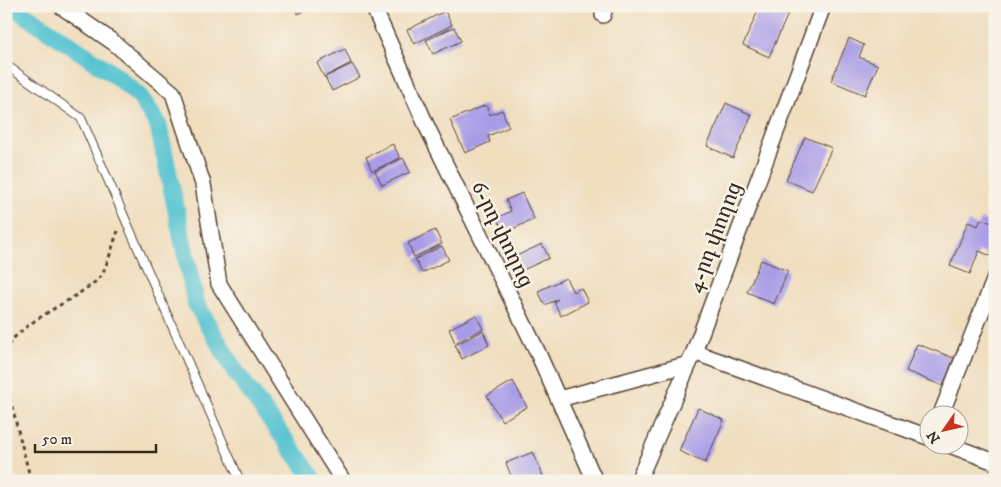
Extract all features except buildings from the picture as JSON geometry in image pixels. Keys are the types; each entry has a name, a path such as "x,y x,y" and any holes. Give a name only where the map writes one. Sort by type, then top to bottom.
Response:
{"street":[{"path":"61,6 113,42 173,93 203,184 218,284 342,481"},
{"name":"6-րդ փողոց","path":"373,6 428,128 559,399 595,481"},
{"name":"4-րդ փողոց","path":"638,481 691,358 823,6"},
{"path":"945,404 995,278"},
{"path":"559,399 691,358 918,435"},
{"path":"968,452 995,462"}],"lane":[{"path":"6,65 81,118 240,481"}],"path":[{"path":"6,352 7,345 25,329 99,278 123,216"},
{"path":"6,383 31,481"}],"waterway":[{"path":"12,6 115,75 140,97 158,124 196,304 235,371 315,481"}]}
